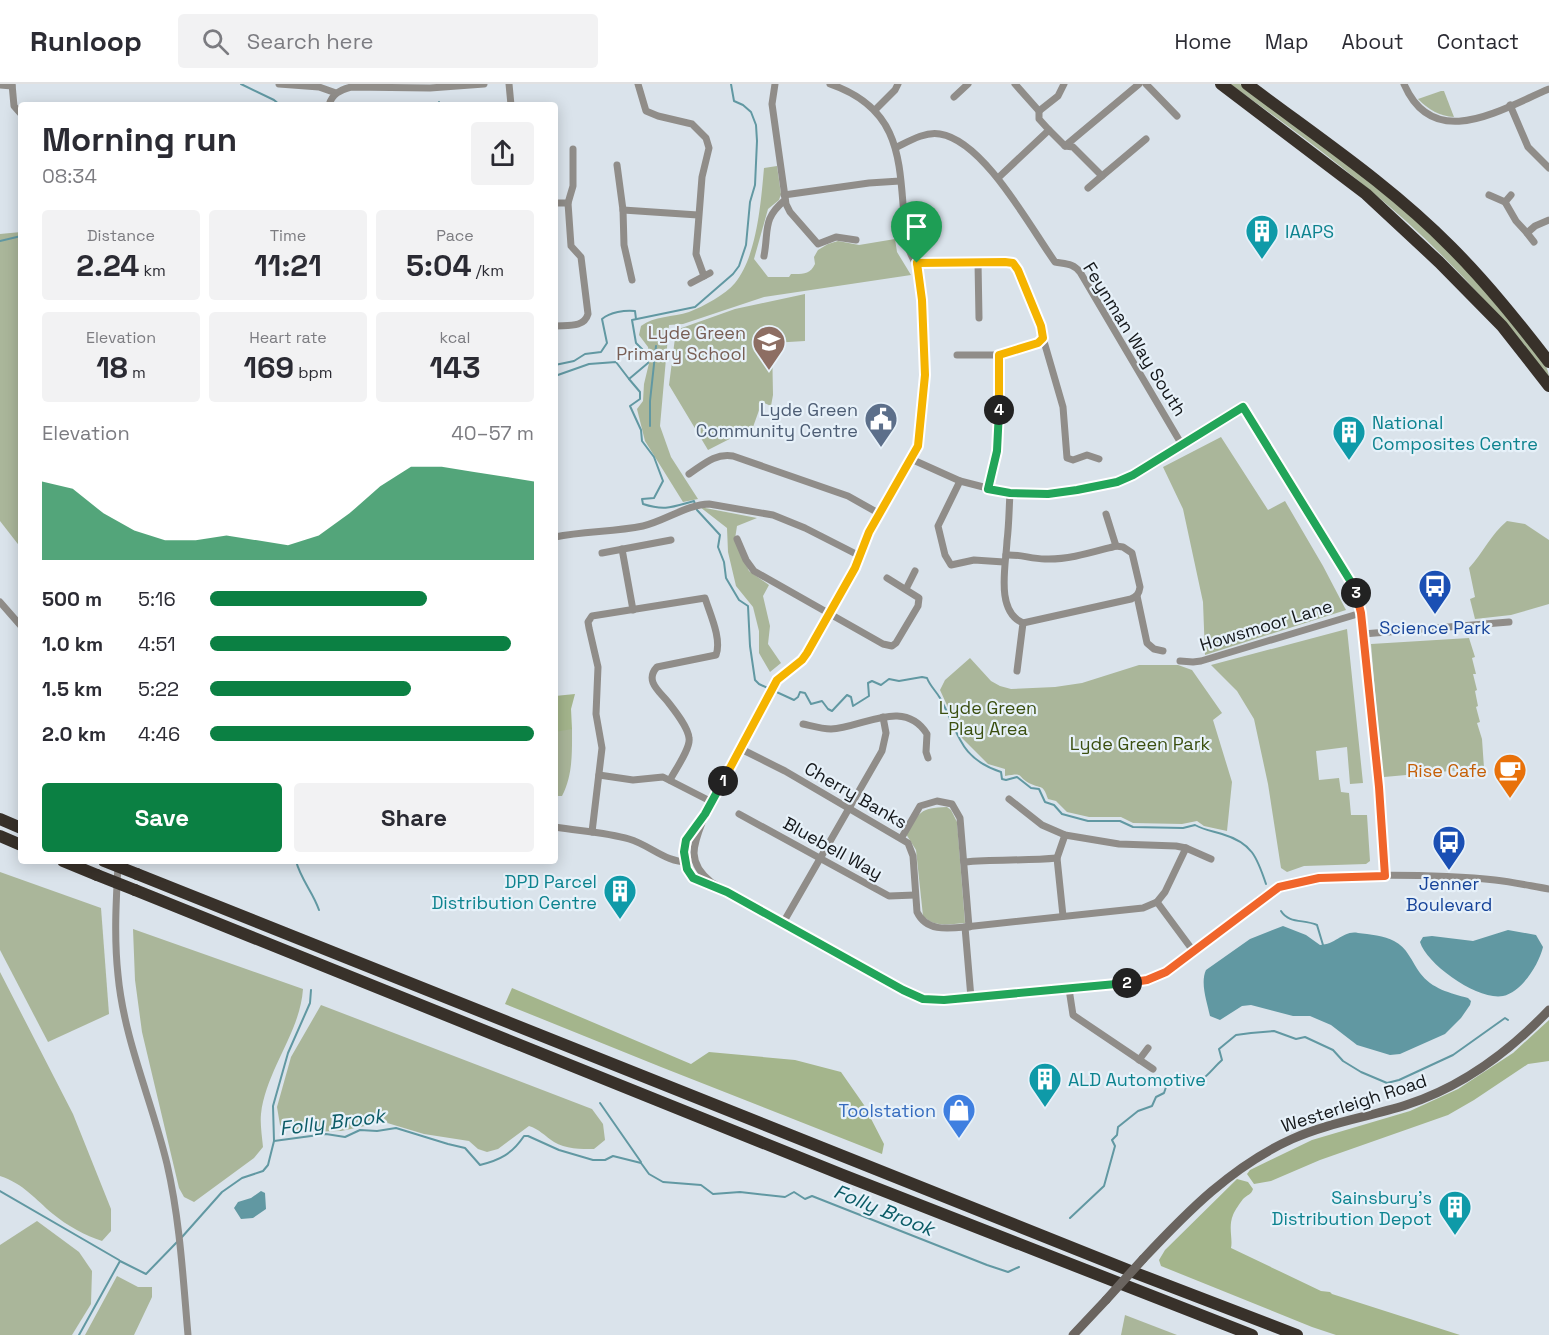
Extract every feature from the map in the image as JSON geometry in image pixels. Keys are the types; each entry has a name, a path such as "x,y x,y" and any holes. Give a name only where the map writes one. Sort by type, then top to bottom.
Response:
{"highway":[{"path":"1221,84 1374,202 1439,262 1502,326 1549,386"},
{"path":"1247,84 1381,184 1451,246 1512,314 1549,362"},
{"path":"0,819 18,827"},
{"path":"0,836 18,843"},
{"path":"71,864 832,1171 1252,1335"},
{"path":"112,864 1297,1335"}],"street":[{"path":"279,84 319,87 336,93"},
{"path":"331,84 336,93"},
{"path":"331,102 336,93 351,87 430,88 484,84"},
{"path":"509,84 511,102"},
{"path":"638,84 646,111 692,124 706,138 708,148 698,215 696,254 707,275 691,283"},
{"path":"775,84 772,104 785,198 790,212 818,244"},
{"path":"727,892 695,879 688,871 684,852 686,840 712,802 777,680 802,660 830,614 860,556 869,532 918,446 920,436 925,375 922,300 917,263 908,247 897,147 875,110 861,99 830,84"},
{"path":"875,110 898,84"},
{"path":"954,97 968,84"},
{"path":"1015,84 1039,111 1039,119 1049,130 1065,146 1073,147 1102,176"},
{"path":"1039,111 1058,96 1064,84"},
{"path":"1065,146 1138,84"},
{"path":"1146,84 1178,116"},
{"path":"1404,84 1421,110 1446,122 1476,120 1549,89"},
{"path":"0,85 12,85 15,106 18,110"},
{"path":"1510,105 1528,147 1549,168"},
{"path":"897,147 932,133 949,136 966,147 998,178 1049,130"},
{"path":"1088,188 1146,139"},
{"path":"558,326 582,324 588,314 581,256 571,246 568,203 573,186 573,149"},
{"path":"617,165 623,210 624,245 632,280"},
{"name":"Feynman Way South","path":"998,178 1055,261 1076,266 1182,445"},
{"path":"764,256 768,222 773,210 785,198 870,183 900,181"},
{"path":"1489,195 1505,202 1516,221 1534,242"},
{"path":"1505,202 1511,195"},
{"path":"558,203 568,203"},
{"path":"623,210 698,215"},
{"path":"1527,233 1535,226 1549,220"},
{"path":"813,253 818,244 836,237 856,240"},
{"path":"978,262 979,318"},
{"path":"917,263 1013,263 1041,326 1063,407 1064,448 1067,458 1073,460 1087,455 1099,459"},
{"path":"957,355 999,355 1038,343 1043,338"},
{"path":"988,489 999,434 999,355"},
{"path":"911,459 960,481 988,489 1010,493 1061,493 1117,482 1133,475 1241,409 1351,582 1360,603 1379,787 1385,876"},
{"path":"689,474 714,457 733,456 848,496 880,513"},
{"path":"960,481 938,526 945,555 951,565 1019,554 1044,559 1065,558 1116,546 1123,547 1132,553 1140,587 1137,596 1147,644 1162,651"},
{"path":"1010,493 1005,590 1007,608 1014,620 1023,623 1137,596"},
{"path":"558,536 644,526 696,506 709,504 773,515 805,528 860,556"},
{"path":"1106,514 1116,546"},
{"path":"737,539 754,572 884,644 892,646 919,603 919,598 887,578"},
{"path":"603,553 671,540"},
{"path":"622,549 633,610"},
{"path":"906,589 915,571"},
{"path":"592,832 602,747 596,714 598,667 588,622 592,616 705,598 713,624 718,653 714,657 657,667 652,676 652,684 668,702 689,736 688,747 670,780"},
{"path":"0,602 18,623"},
{"name":"Howsmoor Lane","path":"1180,661 1202,661 1361,613"},
{"path":"1363,633 1509,622"},
{"path":"1017,671 1023,623"},
{"path":"803,724 830,729 883,717 910,718 919,723 927,734 928,758"},
{"path":"783,923 885,742 883,717"},
{"name":"Cherry Banks","path":"741,749 902,837 911,848 917,912 921,920 928,925 938,928 967,927 1136,910 1157,902"},
{"path":"599,775 633,780 654,777 670,780 712,802"},
{"path":"1009,799 1042,825 1065,835 1119,844 1176,846 1186,848 1211,860"},
{"path":"902,837 920,806 927,803 946,801 952,804 960,818 971,998"},
{"path":"705,814 693,851 697,867 706,878 727,892 923,999 971,998 1147,980 1166,972 1257,901 1279,887 1319,878 1385,876 1479,878 1549,889"},
{"name":"Bluebell Way","path":"739,814 889,896 915,895"},
{"path":"558,827 635,841 662,856 686,862 695,861"},
{"path":"1063,916 1057,858 1065,835"},
{"path":"1186,848 1165,892 1157,902 1194,952"},
{"path":"662,856 693,851"},
{"path":"964,862 1057,858"},
{"path":"119,864 115,930 118,976 129,1031 166,1162 181,1247 188,1335"},
{"path":"1538,887 1549,894"},
{"path":"1069,988 1073,1015 1153,1069"},
{"name":"Westerleigh Road","path":"1073,1335 1143,1259 1234,1171 1257,1157 1311,1132 1405,1105 1442,1091 1484,1068 1527,1033 1549,1010"},
{"path":"1139,1060 1148,1048"}],"green space":[{"path":"1230,84 1240,84 1314,139 1387,196 1445,247 1541,358 1549,377 1481,297 1407,222 1342,168"},
{"path":"1444,91 1454,117 1434,112 1418,99"},
{"path":"777,166 781,194 779,200 768,209 754,259 768,277 789,277 791,274 808,272 815,264 814,257 818,250 838,241 859,245 895,239 897,252 911,275 764,297 683,324 669,325 660,426 671,457 698,499 683,502 645,441 637,409 643,401 644,384 650,359 648,347 639,335 641,326 652,320 695,310 720,296 735,283 753,244 764,168"},
{"path":"18,232 18,544 0,521 0,234"},
{"path":"805,294 805,341 772,343 773,395 771,406 762,402 753,427 708,450 669,385 676,330 735,309"},
{"path":"1221,437 1268,510 1285,501 1346,610 1205,655 1203,602 1183,509 1163,467"},
{"path":"700,507 757,518 737,526 735,539 749,571 769,585 763,596 770,626 768,644 781,663 770,672 759,653 759,631 753,607 736,586 728,552 727,528"},
{"path":"1507,521 1525,524 1549,540 1549,604 1511,615 1475,619 1470,599 1475,597 1469,568"},
{"path":"1347,629 1363,783 1350,784 1347,747 1316,751 1319,780 1339,778 1341,792 1349,793 1351,815 1367,815 1370,861 1366,864 1304,866 1287,872 1281,868 1268,784 1254,719 1237,691 1211,665"},
{"path":"1469,638 1475,657 1472,658 1476,674 1473,674 1477,690 1475,691 1478,706 1476,707 1480,722 1477,723 1482,739 1484,768 1384,777 1371,644"},
{"name":"Lyde Green Park","path":"970,658 991,681 1011,689 1082,683 1139,665 1178,665 1192,670 1222,713 1213,720 1232,782 1227,831 1204,826 1197,821 1182,824 1133,823 1121,817 1089,817 1067,812 1056,801 1048,799 1042,788 1016,774 1005,776 1005,769 988,764 962,738 940,690 945,680"},
{"path":"575,694 571,709 572,729 558,731 558,696"},
{"path":"572,729 571,763 562,796 558,796 558,731"},
{"path":"947,807 957,822 965,923 942,924 923,916 916,850 906,834 925,810"},
{"path":"0,872 101,908 109,1014 48,1042 0,950"},
{"path":"133,929 303,989 296,1021 264,1098 261,1118 263,1147 254,1158 194,1202 184,1197 179,1188 142,1032 135,980"},
{"path":"0,972 73,1114 111,1209 111,1231 102,1241 70,1226 23,1188 0,1176"},
{"path":"512,988 691,1064 709,1052 795,1060 841,1072 864,1105 884,1144 882,1154 505,1004"},
{"path":"321,1005 592,1109 603,1124 605,1140 594,1149 568,1147 554,1142 529,1126 498,1149 487,1152 478,1149 469,1141 424,1134 384,1122 341,1131 301,1132 284,1129 280,1125 277,1107 291,1057"},
{"path":"1549,1020 1549,1061 1528,1064 1448,1115 1320,1160 1271,1181 1254,1184 1247,1174 1250,1170 1312,1140 1410,1111 1458,1089 1513,1053"},
{"path":"1237,1179 1248,1182 1253,1189 1243,1199 1233,1215 1231,1248 1321,1291 1460,1335 1336,1335 1161,1266 1159,1260 1165,1250"},
{"path":"37,1221 79,1252 92,1271 91,1304 72,1335 0,1335 0,1245"},
{"path":"117,1276 138,1287 152,1287 152,1297 134,1335 85,1335"},
{"path":"1125,1315 1177,1335 1121,1335"}],"water":[{"path":"1283,926 1306,935 1320,945 1331,943 1344,935 1353,933 1390,939 1402,947 1430,983 1442,990 1468,998 1471,1001 1470,1005 1445,1034 1400,1054 1390,1055 1357,1045 1331,1025 1310,1016 1293,1016 1251,1005 1242,1006 1220,1020 1210,1016 1204,987 1206,970 1250,939"},
{"path":"1508,930 1536,935 1543,947 1529,976 1517,989 1503,996 1481,993 1455,980 1433,961 1420,942 1423,937 1432,936 1473,941"},
{"path":"261,1191 265,1193 266,1209 253,1218 241,1219 234,1208 238,1202 251,1198"}],"waterway":[{"path":"241,84 276,102"},
{"path":"731,84 734,101 751,112 756,125 755,185 750,202 746,245 739,266 733,274 695,307 632,320 636,343 647,354 648,363 629,379 640,392 640,399 630,406 641,430 642,441 654,457 663,481 654,498 642,499 643,504 663,508 694,501 697,510 720,535 718,547 724,562 726,578 739,600 748,606 755,680 794,700 800,692 805,693 811,704 822,701 832,711 847,695 851,697 853,706 869,696 868,683 872,681 881,685 889,679 899,681 927,678 940,698 961,742 976,759 1001,772 1002,779 1017,777 1031,788 1039,789 1045,802 1054,805 1062,814 1088,821 1120,821 1133,827 1183,828 1195,825 1222,834 1240,842 1252,852 1266,884"},
{"path":"0,241 18,237"},
{"path":"558,364 574,361 585,354 601,352 607,343 602,319 605,317 618,312 635,311 636,319"},
{"path":"650,426 650,401 656,346"},
{"path":"558,375 589,364 616,362 629,379"},
{"path":"297,864 319,910"},
{"path":"1281,911 1292,920 1317,925 1323,945"},
{"path":"274,1141 273,1106 288,1053 310,1003 311,990"},
{"name":"Folly Brook","path":"1070,1218 1104,1186 1115,1146 1112,1140 1117,1135 1118,1127 1138,1111 1152,1106 1156,1097 1164,1093 1167,1084 1178,1074 1201,1080 1204,1078 1222,1060 1219,1049 1236,1035 1274,1031 1296,1039 1305,1037 1333,1050 1343,1061 1361,1072 1387,1083 1399,1080 1453,1055 1505,1018 1508,1020"},
{"path":"600,1103 641,1162"},
{"name":"Folly Brook","path":"182,1237 222,1192 242,1178 263,1171 268,1165 274,1141 326,1134 345,1137 360,1130 377,1131 396,1128 465,1148 480,1165 505,1155 524,1136 528,1136 559,1150 593,1160 605,1160 613,1156 641,1163 649,1174 663,1182 701,1185 713,1194 740,1192 785,1197 794,1192 805,1199 812,1196 987,1265 1008,1272 1019,1267"},
{"name":"Folly Brook","path":"0,1191 119,1260"},
{"path":"79,1335 120,1261 146,1274 178,1241"}],"place":[{"name":"IAAPS","path":"1262,260"},
{"name":"Lyde Green Primary School","path":"769,371"},
{"name":"Lyde Green Community Centre","path":"881,448"},
{"name":"National Composites Centre","path":"1349,461"},
{"name":"Science Park","path":"1435,615"},
{"name":"Rise Cafe","path":"1510,799"},
{"name":"Jenner Boulevard","path":"1449,871"},
{"name":"DPD Parcel Distribution Centre","path":"620,920"},
{"name":"ALD Automotive","path":"1045,1108"},
{"name":"Toolstation","path":"959,1139"},
{"name":"Sainsbury's Distribution Depot","path":"1455,1236"}],"route":[{"path":"917,263 1013,263 1041,326 1043,338 1038,343 999,355 999,434 988,489 1010,493 1048,494 1117,482 1133,475 1243,407 1351,582 1360,603 1379,787 1385,876 1319,878 1299,881 1274,889 1194,952 1166,972 1147,980 944,1000 923,999 903,990 727,892 691,876 685,857 686,840 712,802 777,680 802,660 830,614 855,568 869,532 918,446 925,375 922,300 917,263"}],"park label":[{"name":"Lyde Green Play Area","path":"988,717"}]}
